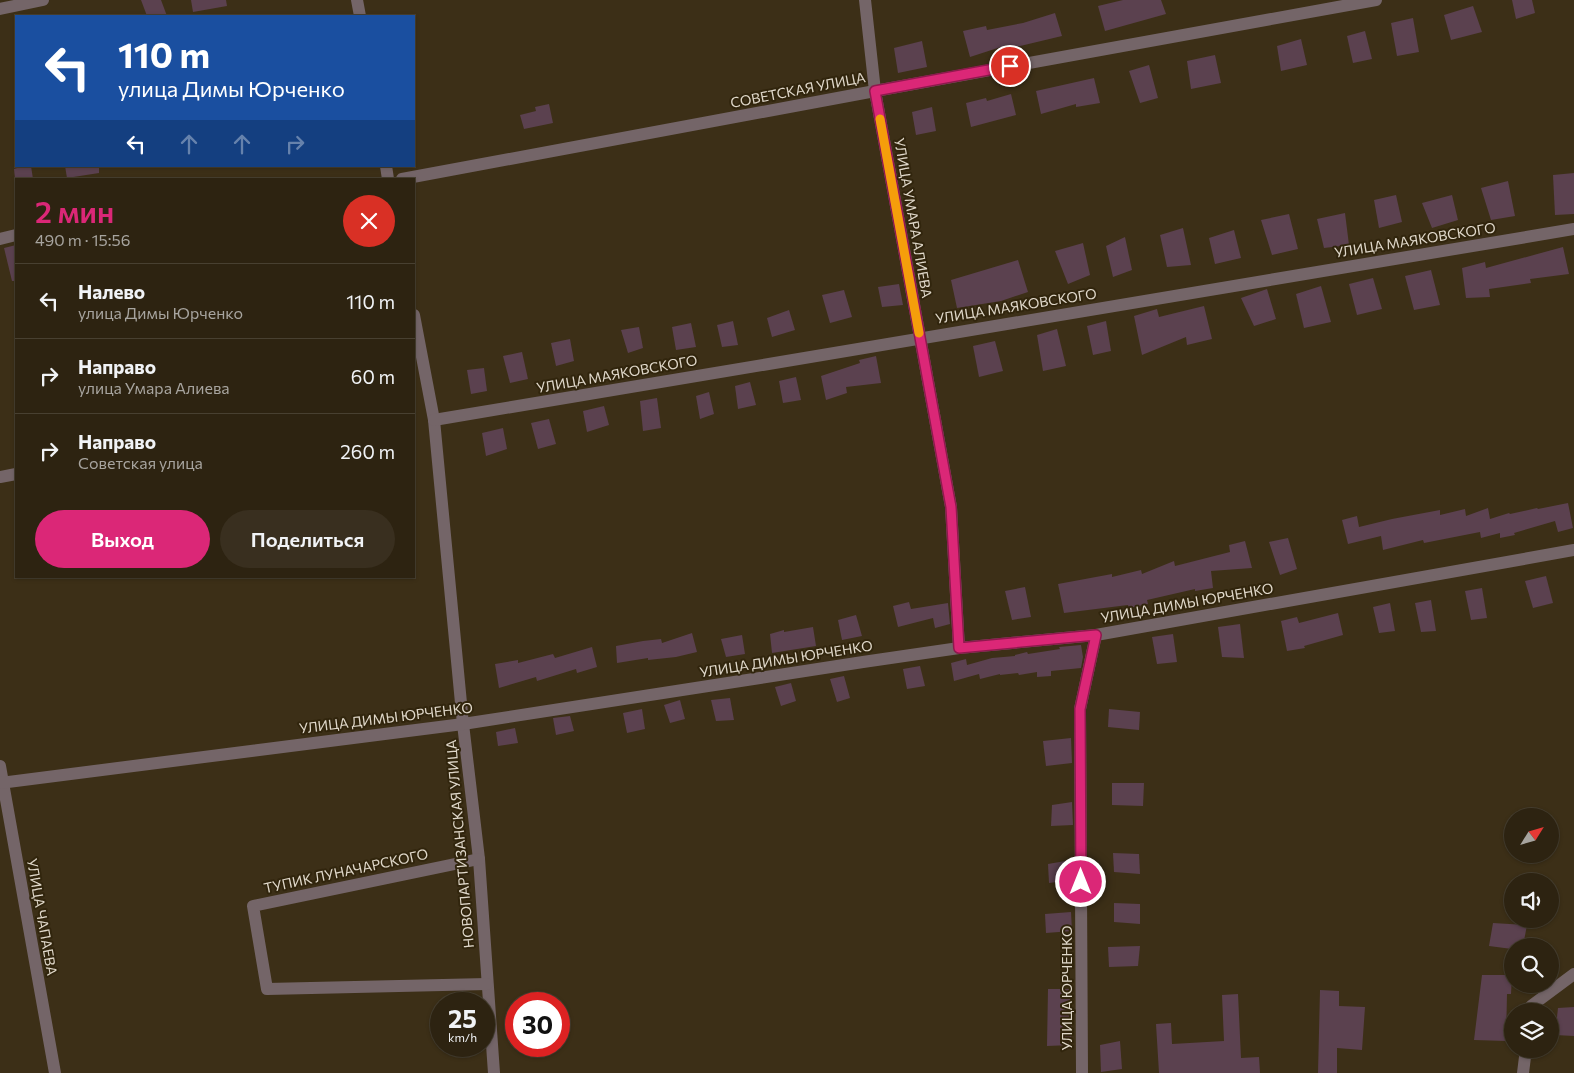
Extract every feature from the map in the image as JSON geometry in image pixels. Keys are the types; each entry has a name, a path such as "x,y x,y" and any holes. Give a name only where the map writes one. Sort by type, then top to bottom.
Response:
{"street":[{"path":"0,9 43,0"},
{"path":"357,0 360,15"},
{"name":"УЛИЦА УМАРА АЛИЕВА","path":"865,0 875,91 951,507 959,648"},
{"name":"СОВЕТСКАЯ УЛИЦА","path":"407,178 1376,0"},
{"name":"УЛИЦА МАЯКОВСКОГО","path":"434,420 1574,228"},
{"path":"0,239 15,235"},
{"name":"НОВОПАРТИЗАНСКАЯ УЛИЦА","path":"415,319 434,420 463,724 479,859 494,1073"},
{"path":"0,477 15,474"},
{"name":"УЛИЦА ДИМЫ ЮРЧЕНКО","path":"2,783 463,724 959,648 1096,635 1574,550"},
{"name":"УЛИЦА ЮРЧЕНКО","path":"1082,1073 1080,709 1096,635"},
{"name":"УЛИЦА ЧАПАЕВА","path":"0,766 55,1073"},
{"name":"ТУПИК ЛУНАЧАРСКОГО","path":"479,859 253,906 267,989 487,984"},
{"path":"1535,1003 1574,974"},
{"path":"1523,1073 1525,1058"}],"building":[{"path":"141,0 161,0 167,15 147,15"},
{"path":"191,0 226,0 227,6 193,12"},
{"path":"1123,0 1161,0 1166,14 1105,31 1098,6"},
{"path":"1512,0 1532,0 1535,13 1516,19"},
{"path":"1473,6 1482,32 1451,40 1444,15"},
{"path":"1055,13 1062,36 1008,49 1007,45 970,57 963,31 986,26 987,30 1023,23"},
{"path":"1413,18 1419,52 1397,56 1391,23"},
{"path":"1365,31 1372,59 1353,63 1347,36"},
{"path":"1301,39 1307,65 1281,71 1277,46"},
{"path":"922,41 927,67 898,73 894,48"},
{"path":"1215,55 1221,83 1191,89 1187,61"},
{"path":"1149,65 1158,98 1140,103 1129,71"},
{"path":"1094,78 1100,103 1076,107 1076,104 1041,114 1036,91"},
{"path":"1011,94 1016,115 971,127 966,103 986,98 987,101"},
{"path":"549,104 553,123 524,129 520,115 536,111 535,107"},
{"path":"932,107 936,131 916,135 912,112"},
{"path":"31,167 33,178 15,179 14,169"},
{"path":"65,167 99,167 99,173 67,178"},
{"path":"1574,173 1574,214 1555,215 1553,175"},
{"path":"1508,181 1515,216 1491,220 1481,188"},
{"path":"1396,195 1402,222 1379,228 1374,200"},
{"path":"1452,195 1458,220 1432,228 1422,203"},
{"path":"1345,213 1349,245 1324,248 1317,219"},
{"path":"1289,214 1298,249 1272,255 1261,220"},
{"path":"1183,228 1191,265 1167,267 1160,235"},
{"path":"1234,230 1241,258 1215,264 1209,238"},
{"path":"1125,237 1132,270 1113,277 1106,246"},
{"path":"1083,243 1090,275 1068,284 1055,251"},
{"path":"15,245 15,281 12,281 4,248"},
{"path":"1563,247 1569,274 1530,279 1531,283 1489,289 1490,297 1466,298 1462,268 1485,262 1486,268"},
{"path":"1018,260 1028,292 1001,301 957,308 951,280"},
{"path":"1431,270 1440,305 1414,310 1405,276"},
{"path":"1373,278 1382,309 1357,315 1349,284"},
{"path":"899,284 903,305 882,307 878,287"},
{"path":"1321,286 1331,322 1304,328 1296,294"},
{"path":"1267,289 1276,319 1254,326 1241,298"},
{"path":"844,290 852,317 830,323 822,295"},
{"path":"1204,306 1212,339 1187,345 1186,337 1142,355 1134,316 1157,309 1159,317"},
{"path":"789,310 795,330 772,337 767,318"},
{"path":"733,321 738,345 722,347 717,325"},
{"path":"1106,321 1111,351 1093,355 1087,326"},
{"path":"691,323 696,347 676,350 672,327"},
{"path":"639,327 643,348 628,353 621,330"},
{"path":"1057,329 1066,366 1043,371 1037,335"},
{"path":"570,339 574,361 556,366 551,343"},
{"path":"995,341 1003,371 979,377 973,346"},
{"path":"522,352 528,379 510,383 503,356"},
{"path":"876,356 881,383 846,387 847,393 826,400 821,376 860,363 859,360"},
{"path":"484,368 487,391 471,394 467,370"},
{"path":"796,377 801,400 783,403 779,381"},
{"path":"750,382 756,405 738,409 735,386"},
{"path":"709,392 714,414 700,419 696,396"},
{"path":"657,398 661,428 643,431 640,401"},
{"path":"604,406 609,425 587,432 583,411"},
{"path":"549,419 556,444 538,449 531,423"},
{"path":"503,428 507,449 486,456 482,433"},
{"path":"1568,503 1573,528 1558,532 1555,521 1514,533 1515,535 1500,538 1500,533 1481,538 1480,532 1424,543 1423,540 1383,550 1381,536 1348,544 1342,520 1357,516 1359,527 1440,510 1440,515 1465,509 1466,516 1488,508 1490,519 1509,513"},
{"path":"1288,538 1297,569 1280,575 1269,542"},
{"path":"1245,541 1252,568 1211,571 1213,588 1195,591 1195,589 1147,600 1148,604 1129,608 1128,605 1064,613 1058,584 1112,574 1112,577 1141,570 1142,574 1174,561 1175,566 1230,552 1229,545"},
{"path":"1546,576 1553,603 1533,608 1525,581"},
{"path":"1025,587 1031,617 1012,620 1005,591"},
{"path":"1482,588 1487,618 1471,620 1465,591"},
{"path":"1431,600 1436,631 1421,632 1415,603"},
{"path":"909,602 911,609 948,603 950,624 935,628 933,618 898,627 893,606"},
{"path":"1390,603 1395,631 1379,633 1373,607"},
{"path":"1338,613 1343,635 1304,646 1305,648 1287,651 1281,621 1297,617 1299,623"},
{"path":"856,615 862,636 842,640 838,620"},
{"path":"1240,624 1244,658 1222,657 1218,627"},
{"path":"813,627 816,646 772,653 770,634 784,630 784,632"},
{"path":"692,633 697,652 676,657 648,660 648,658 617,663 616,646 661,639 662,643"},
{"path":"1173,634 1177,662 1157,664 1152,637"},
{"path":"742,635 745,654 726,657 721,639"},
{"path":"1081,645 1083,657 1081,668 1051,671 1051,676 1037,677 1037,672 1019,675 1018,673 1000,674 980,679 979,674 954,681 951,663 966,659 967,665 992,658"},
{"path":"592,647 597,667 577,673 576,669 537,681 536,677 499,688 495,664 518,660 518,663 553,654 555,658"},
{"path":"920,666 925,686 907,689 903,669"},
{"path":"844,676 850,698 837,702 830,679"},
{"path":"791,683 796,701 781,706 775,687"},
{"path":"730,698 734,720 716,721 711,700"},
{"path":"680,700 685,719 670,723 664,705"},
{"path":"642,709 645,729 627,733 623,713"},
{"path":"1109,709 1140,712 1139,730 1108,727"},
{"path":"570,716 574,731 556,735 553,718"},
{"path":"515,728 518,743 498,746 496,732"},
{"path":"1071,738 1072,763 1046,766 1043,741"},
{"path":"1112,783 1144,783 1143,806 1112,805"},
{"path":"1072,802 1073,825 1051,826 1052,805"},
{"path":"1113,853 1139,854 1140,874 1114,872"},
{"path":"1071,860 1073,880 1049,883 1048,864"},
{"path":"1114,903 1140,904 1140,924 1114,922"},
{"path":"1071,912 1072,931 1046,933 1045,914"},
{"path":"1493,923 1504,924 1504,928 1526,928 1525,938 1504,938 1504,948 1489,946"},
{"path":"1140,946 1138,966 1109,967 1108,947"},
{"path":"1482,975 1504,975 1504,993 1511,993 1507,994 1507,1003 1504,1003 1504,1041 1474,1040"},
{"path":"1048,989 1070,989 1071,1045 1047,1046"},
{"path":"1320,990 1339,991 1339,1006 1365,1007 1362,1050 1337,1048 1337,1073 1318,1073"},
{"path":"1238,994 1241,1058 1259,1057 1260,1073 1159,1073 1156,1024 1171,1023 1172,1044 1224,1041 1222,995"},
{"path":"1574,1007 1574,1036 1559,1035 1559,1008"},
{"path":"1120,1041 1122,1069 1101,1072 1100,1045"}],"slow traffic":[{"path":"880,119 919,333"}],"route":[{"path":"1010,66 875,91 951,507 959,648 1096,635 1080,709 1081,882"}]}
